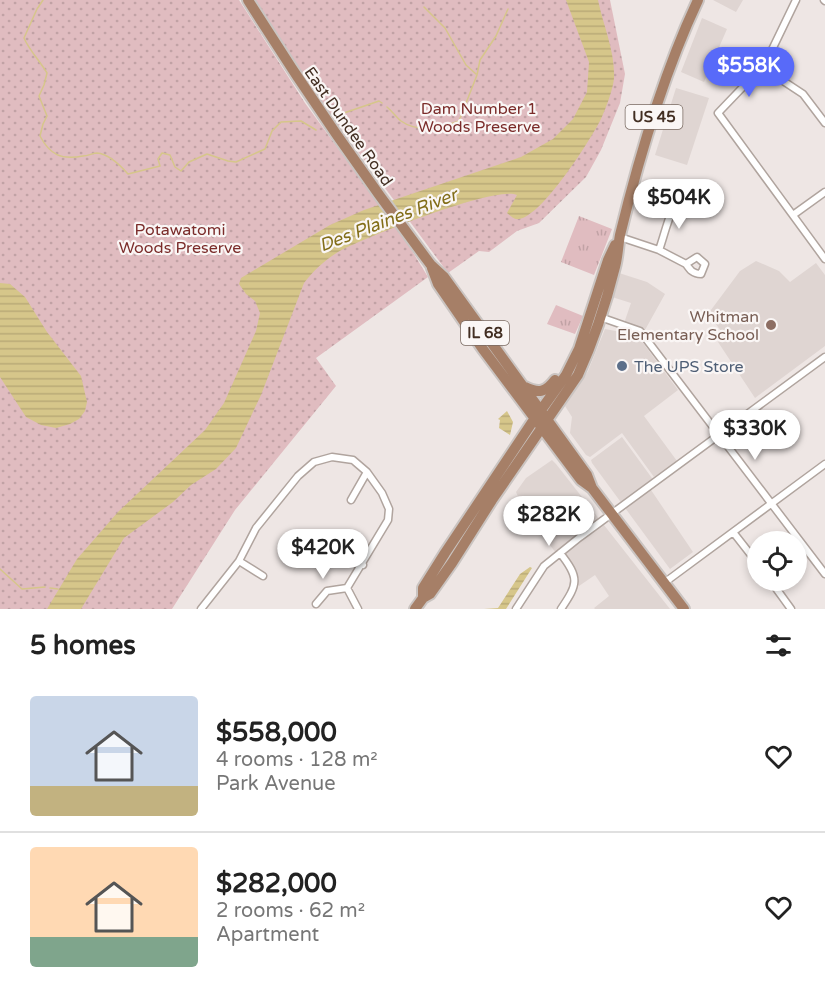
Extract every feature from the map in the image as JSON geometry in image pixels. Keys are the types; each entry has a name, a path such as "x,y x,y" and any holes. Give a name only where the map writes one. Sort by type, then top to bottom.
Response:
{"main road":[{"name":"East Dundee Road","path":"248,0 299,81 382,200 431,265 444,277 524,387 538,414"},
{"name":"US 45","path":"415,609 423,598 430,594 452,563 492,500 578,375 590,349 616,265 620,237 668,74 698,0"},
{"name":"US 45","path":"423,598 423,588 445,553 566,375 579,349 608,261 620,237"},
{"name":"East Dundee Road","path":"431,265 438,284 587,475 592,488 684,609"},
{"path":"524,387 537,392 548,389 579,349"}],"street":[{"path":"768,58 796,0"},
{"path":"825,123 803,94 762,67 718,113 825,259"},
{"path":"793,215 825,192"},
{"path":"659,250 671,216 677,199 687,196 691,200 691,206 687,211 671,216"},
{"path":"620,237 659,250 686,264"},
{"path":"600,317 640,332 825,574"},
{"path":"516,609 544,566 612,513 825,357"},
{"path":"201,609 239,561 256,528 298,476 314,462 332,457 353,460 367,472 382,494 389,509 388,520 363,565 347,588 327,591 316,603"},
{"path":"664,583 825,464"},
{"path":"351,500 367,472"},
{"path":"734,532 747,549"},
{"path":"315,542 363,565"},
{"path":"560,554 570,567 576,581 574,590 561,609"},
{"path":"239,561 263,576"},
{"path":"347,588 358,609"},
{"path":"778,591 791,609"}],"shaded area":[{"path":"713,0 743,0 736,12"},
{"path":"702,18 727,29 704,82 681,72"},
{"path":"676,88 709,98 687,165 655,155"},
{"name":"Whitman Elementary School","path":"756,261 779,271 790,282 816,263 825,275 825,346 755,398 718,342 725,336 708,314 740,271"},
{"path":"619,273 647,282 665,294 640,339 678,390 644,416 677,461 654,477 622,433 590,457 586,455 570,433 572,417 565,406 588,371 605,329 621,332 631,303 612,297"},
{"path":"622,437 657,485 651,490 693,552 670,569 592,463 591,460"},
{"path":"552,460 670,609 594,608 609,596 595,575 579,586 528,519 516,492 526,478"}],"green space":[{"name":"Potawatomi Woods Preserve","path":"0,0 239,0 305,103 409,246 428,277 316,358 336,386 235,510 172,609 0,609"},
{"name":"Dam Number 1 Woods Preserve","path":"255,0 610,0 625,74 620,103 601,150 586,177 539,223 517,231 489,252 479,251 448,273 319,99"},
{"path":"579,216 612,229 594,275 561,262"},
{"path":"556,305 583,316 575,334 547,324"}],"water":[{"name":"Des Plaines River","path":"566,0 598,0 611,48 614,81 600,121 576,160 552,192 529,215 519,219 507,213 517,195 504,194 484,198 429,214 374,236 338,252 324,262 304,283 261,395 236,448 216,469 191,485 173,502 124,538 81,609 47,609 77,559 118,512 205,430 224,403 256,331 260,313 255,301 239,284 241,278 330,225 364,210 521,157 553,139 573,119 587,92 589,62"},
{"path":"0,283 10,284 25,297 47,332 81,376 87,402 85,411 79,419 70,424 56,428 41,425 26,417 0,377"},
{"path":"507,411 513,422 510,435 499,428 500,420 498,419"},
{"path":"532,568 506,609 484,609 498,608 520,574"}],"waterway":[{"path":"43,0 24,38 47,73 39,96 47,116 40,136 48,148 57,155 68,157 101,154 114,161 128,174 160,166 158,159 162,153 170,155 175,167 181,171 189,162 207,154 236,162 265,149 272,131 281,122 301,121 316,130"},
{"path":"424,7 445,28 466,65 476,74"},
{"path":"387,107 401,121 415,127 445,126 459,121 477,75 480,60 496,36 508,9"},
{"path":"341,114 379,101 382,103"},
{"path":"0,569 22,589 45,587"},
{"path":"50,588 58,589"}],"place":[{"name":"Whitman Elementary School","path":"771,325"},
{"name":"The UPS Store","path":"622,366"}]}
